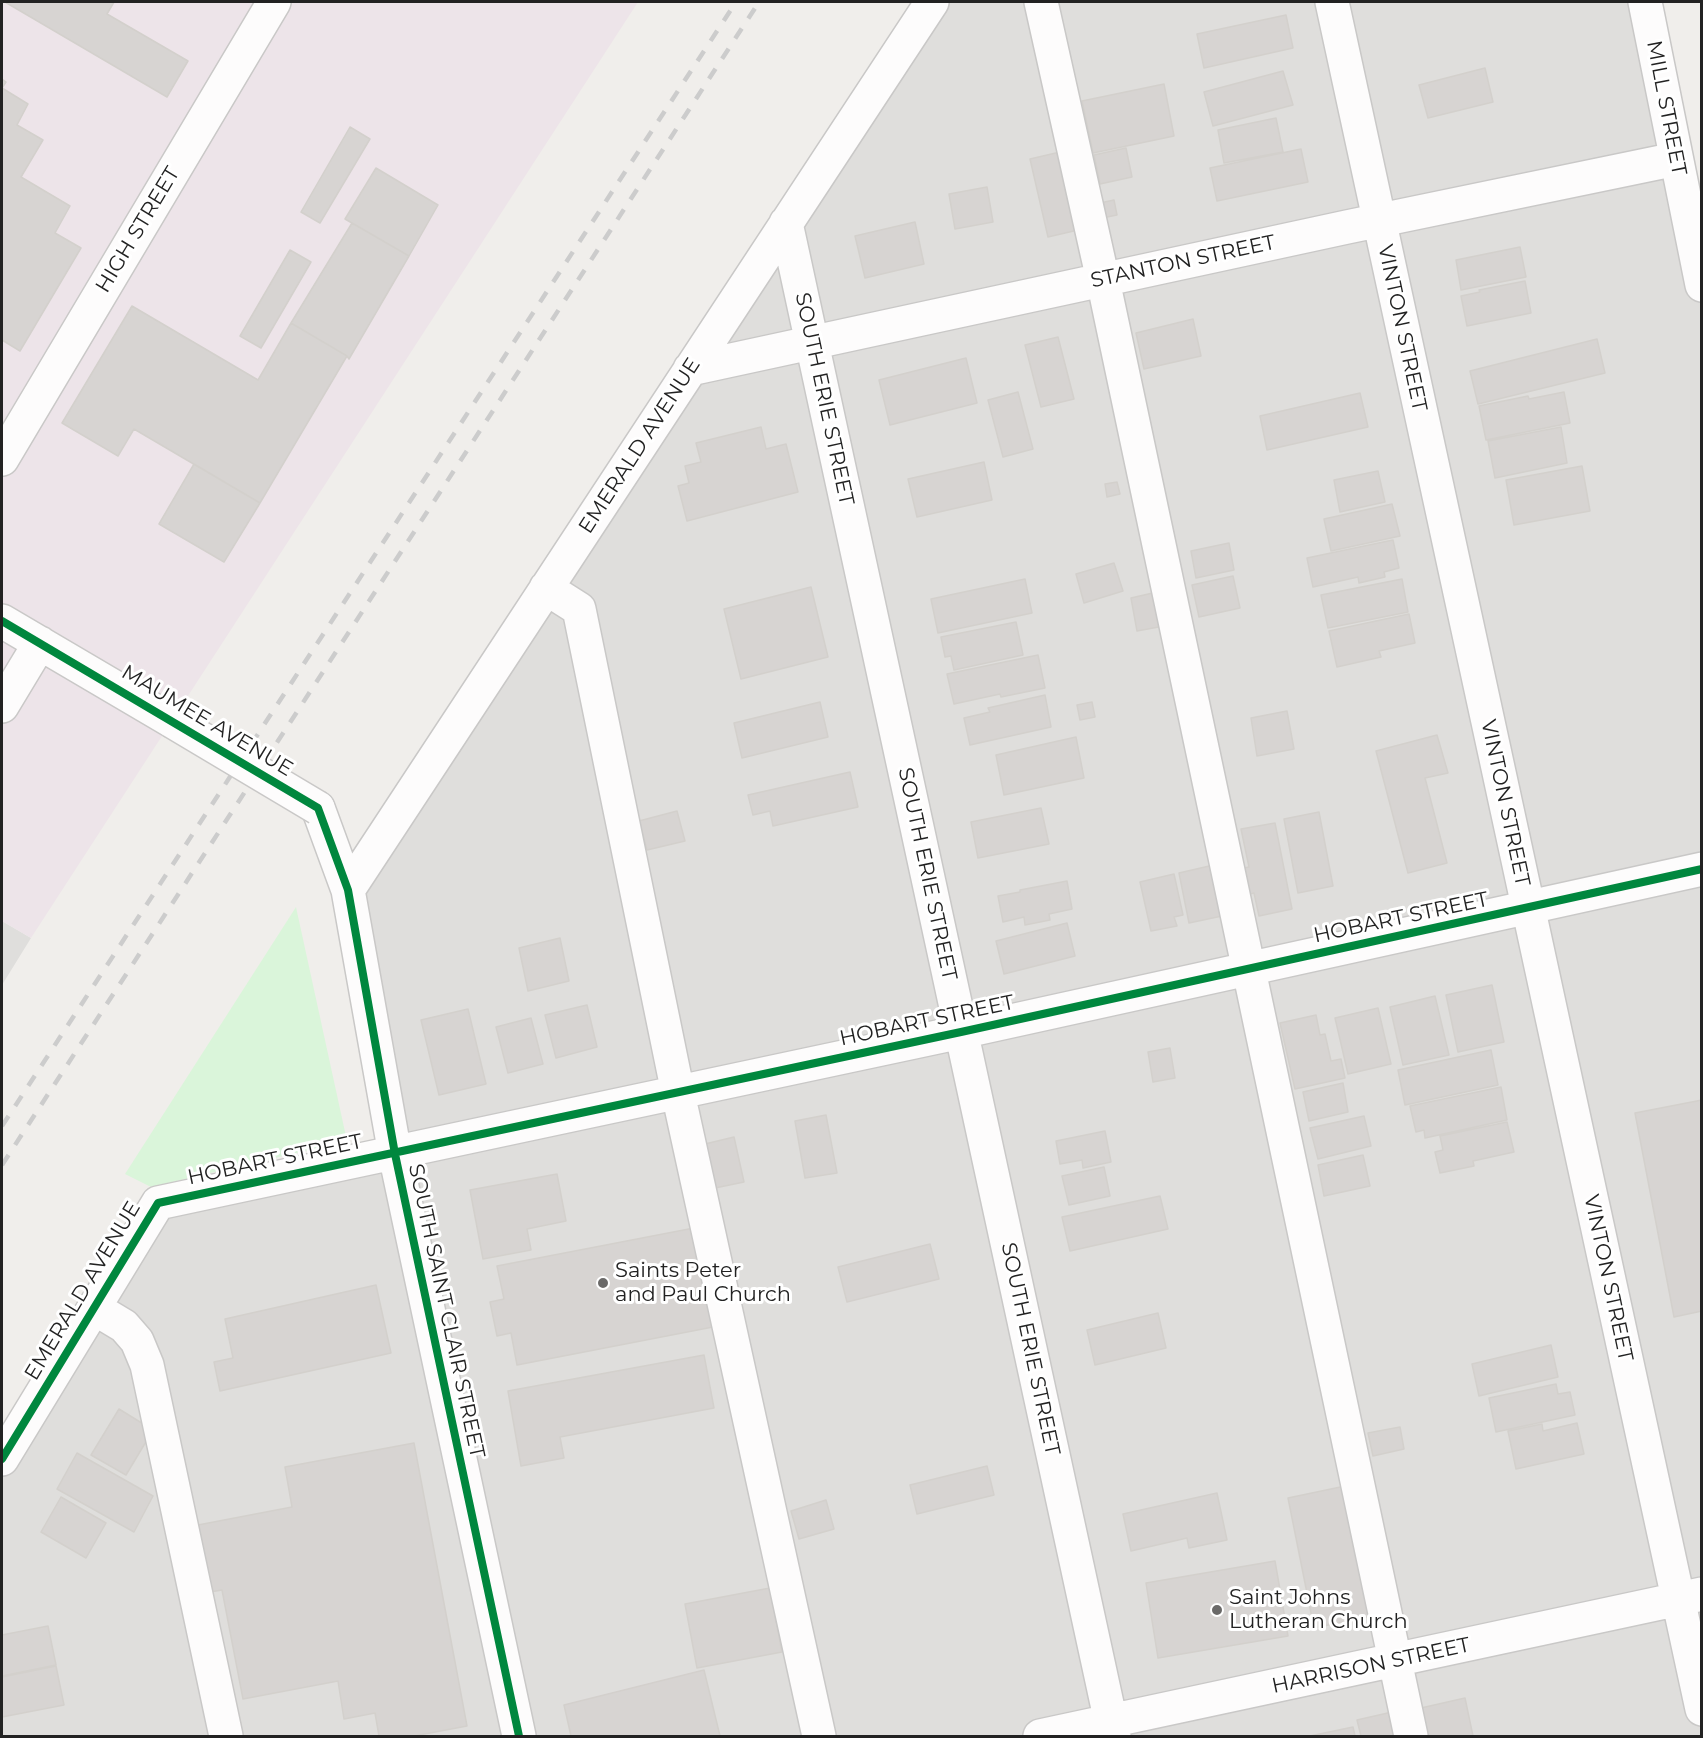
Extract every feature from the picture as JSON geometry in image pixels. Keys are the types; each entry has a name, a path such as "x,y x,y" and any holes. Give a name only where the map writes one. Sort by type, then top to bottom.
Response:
{"street":[{"name":"HIGH STREET","path":"2,459 274,2"},
{"name":"EMERALD AVENUE","path":"348,890 932,2"},
{"path":"1041,2 1103,280 1411,1737"},
{"name":"VINTON STREET","path":"1332,2 1528,908 1689,1597 1701,1709"},
{"name":"MILL STREET","path":"1645,2 1701,285"},
{"name":"STANTON STREET","path":"690,369 1379,220 1676,159"},
{"name":"SOUTH ERIE STREET","path":"786,223 1113,1729"},
{"path":"546,588 579,609 678,1093 819,1737"},
{"name":"MAUMEE AVENUE","path":"2,621 318,808 348,890"},
{"path":"2,706 40,643"},
{"name":"HOBART STREET","path":"158,1203 961,1032 1701,869"},
{"name":"SOUTH SAINT CLAIR STREET","path":"348,890 395,1154 519,1737"},
{"name":"EMERALD AVENUE","path":"2,1459 158,1203"},
{"path":"94,1308 124,1326 137,1341 147,1365 226,1737"},
{"name":"HARRISON STREET","path":"1040,1737 1113,1729 1395,1660 1689,1597"}],"shaded area":[{"path":"2,2 638,2 31,938 2,921"},
{"path":"932,2 1629,2 1702,312 1701,1736 2,1736 2,1460 158,1203 395,1154 348,890"},
{"path":"2,921 31,938 2,985"}],"green space":[{"path":"296,907 347,1141 151,1187 125,1174"}],"building":[{"path":"5,2 114,2 107,14 188,61 167,97"},
{"path":"1286,15 1293,48 1204,68 1197,34"},
{"path":"1485,68 1493,102 1428,118 1419,85"},
{"path":"1283,71 1293,105 1213,126 1204,92"},
{"path":"1164,84 1174,136 1093,153 1082,101"},
{"path":"2,88 28,104 17,125 43,140 21,177 70,206 55,233 81,248 20,351 2,340"},
{"path":"1276,118 1283,152 1224,163 1218,130"},
{"path":"350,127 370,139 320,223 301,212"},
{"path":"1126,148 1132,177 1100,184 1094,155"},
{"path":"1301,149 1308,182 1217,201 1210,168"},
{"path":"1060,152 1078,230 1048,237 1030,159"},
{"path":"376,168 438,205 409,256 345,219"},
{"path":"987,187 993,222 955,229 949,194"},
{"path":"1114,200 1117,215 1102,218 1100,203"},
{"path":"915,222 924,264 865,278 855,236"},
{"path":"352,223 409,256 349,359 291,323"},
{"path":"1520,247 1526,277 1461,290 1456,260"},
{"path":"290,250 311,262 261,348 240,336"},
{"path":"1525,281 1531,313 1467,326 1461,296"},
{"path":"132,306 258,380 291,323 347,356 260,503 134,429 118,456 62,423"},
{"path":"1193,319 1201,356 1144,369 1136,333"},
{"path":"1058,337 1074,399 1041,407 1025,345"},
{"path":"1597,339 1605,373 1478,404 1470,371"},
{"path":"966,358 977,403 890,425 879,380"},
{"path":"1018,392 1033,449 1003,457 988,400"},
{"path":"1564,392 1570,423 1486,440 1479,406 1528,396 1529,399"},
{"path":"1360,393 1368,427 1267,450 1260,416"},
{"path":"761,427 766,449 786,444 798,492 687,521 678,486 689,483 685,466 701,462 696,443"},
{"path":"1561,427 1567,463 1495,478 1488,441"},
{"path":"984,462 992,500 917,517 908,479"},
{"path":"194,464 260,503 224,562 159,524"},
{"path":"1582,466 1590,511 1514,525 1506,480"},
{"path":"1378,471 1385,502 1340,512 1334,480"},
{"path":"1117,482 1120,494 1107,497 1105,484"},
{"path":"1392,504 1400,536 1331,551 1324,519"},
{"path":"1393,540 1399,568 1384,572 1385,577 1359,583 1358,577 1313,587 1307,558"},
{"path":"1229,543 1234,570 1196,578 1191,551"},
{"path":"1114,563 1123,591 1084,603 1076,574"},
{"path":"1233,576 1240,608 1199,617 1192,585"},
{"path":"1025,579 1032,613 938,633 931,599"},
{"path":"1402,579 1408,612 1328,628 1321,595"},
{"path":"811,587 828,657 741,679 724,609"},
{"path":"1157,592 1164,626 1137,631 1131,598"},
{"path":"1409,614 1415,643 1379,651 1381,657 1337,667 1329,631"},
{"path":"1016,622 1023,655 954,670 951,656 945,657 941,637"},
{"path":"1038,655 1045,688 1001,697 1000,694 954,704 947,674"},
{"path":"1045,695 1051,727 970,745 964,718 990,712 988,708"},
{"path":"820,702 828,737 742,758 734,723"},
{"path":"1092,702 1095,717 1080,720 1077,705"},
{"path":"1287,711 1294,749 1257,756 1251,718"},
{"path":"1437,735 1448,773 1425,778 1447,863 1408,873 1376,751"},
{"path":"1076,737 1084,778 1004,795 996,755"},
{"path":"850,772 858,807 773,826 770,811 753,815 748,795"},
{"path":"1041,808 1049,844 978,858 971,822"},
{"path":"677,811 685,841 647,850 639,821"},
{"path":"1319,812 1333,886 1298,893 1284,819"},
{"path":"1275,823 1292,909 1259,916 1254,893 1250,894 1244,868 1249,867 1241,829"},
{"path":"1218,864 1222,916 1189,923 1179,873"},
{"path":"1174,874 1183,915 1174,917 1177,926 1151,931 1140,882"},
{"path":"1067,881 1072,909 1049,914 1050,920 1025,925 1024,917 1003,922 998,896"},
{"path":"1067,923 1075,956 1004,974 996,941"},
{"path":"560,938 569,981 528,991 519,948"},
{"path":"1492,985 1504,1042 1458,1052 1446,995"},
{"path":"1435,996 1449,1055 1403,1065 1390,1007"},
{"path":"587,1005 597,1047 556,1058 545,1015"},
{"path":"1378,1008 1391,1064 1348,1074 1335,1018"},
{"path":"468,1009 486,1084 439,1095 421,1020"},
{"path":"1316,1015 1320,1035 1325,1034 1331,1061 1341,1059 1345,1078 1295,1089 1280,1023"},
{"path":"531,1018 543,1064 508,1073 496,1027"},
{"path":"1170,1048 1175,1078 1153,1082 1148,1052"},
{"path":"1491,1050 1498,1085 1405,1105 1398,1070"},
{"path":"1343,1083 1348,1112 1309,1121 1303,1092"},
{"path":"1501,1087 1507,1120 1425,1138 1424,1130 1416,1132 1410,1106"},
{"path":"1702,1100 1702,1311 1674,1317 1635,1113"},
{"path":"826,1115 837,1173 805,1178 795,1121"},
{"path":"1364,1116 1371,1146 1318,1159 1310,1128"},
{"path":"1507,1122 1514,1152 1473,1161 1474,1166 1440,1173 1435,1152 1443,1150 1440,1136"},
{"path":"1105,1131 1111,1162 1083,1168 1082,1160 1060,1164 1056,1141"},
{"path":"734,1137 744,1182 715,1188 705,1144"},
{"path":"1363,1155 1370,1186 1324,1196 1318,1165"},
{"path":"1104,1167 1110,1196 1069,1205 1062,1176"},
{"path":"557,1174 566,1221 527,1229 531,1250 483,1259 470,1190"},
{"path":"1160,1196 1168,1229 1070,1251 1062,1217"},
{"name":"Saints Peter and Paul Church","path":"694,1228 713,1327 517,1365 511,1333 497,1336 490,1302 504,1299 497,1266"},
{"path":"930,1244 939,1279 847,1302 838,1267"},
{"path":"376,1285 391,1353 220,1391 214,1362 233,1358 225,1319"},
{"path":"1158,1313 1166,1348 1095,1365 1087,1330"},
{"path":"1551,1345 1558,1377 1479,1396 1472,1364"},
{"path":"704,1355 714,1408 560,1437 564,1458 521,1466 508,1391"},
{"path":"1556,1384 1558,1394 1570,1392 1575,1415 1496,1432 1489,1398"},
{"path":"119,1409 153,1430 126,1475 91,1455"},
{"path":"1577,1423 1584,1454 1516,1469 1508,1431 1542,1424 1543,1431"},
{"path":"1400,1427 1404,1449 1373,1456 1368,1433"},
{"path":"414,1443 467,1726 414,1736 379,1736 375,1713 344,1719 338,1681 243,1699 222,1590 210,1592 198,1525 292,1507 285,1467"},
{"path":"77,1453 153,1496 134,1532 57,1489"},
{"path":"987,1466 994,1495 917,1514 910,1485"},
{"path":"1350,1485 1376,1615 1314,1628 1288,1498"},
{"path":"1217,1493 1227,1540 1189,1548 1187,1538 1131,1551 1123,1514"},
{"path":"61,1497 106,1523 86,1558 41,1532"},
{"path":"826,1500 834,1529 799,1539 791,1511"},
{"name":"Saint Johns Lutheran Church","path":"1275,1561 1288,1636 1158,1658 1146,1583"},
{"path":"770,1588 782,1652 697,1668 685,1604"},
{"path":"48,1626 56,1665 2,1676 2,1635"},
{"path":"56,1666 64,1705 2,1717 2,1677"},
{"path":"704,1670 720,1736 571,1736 564,1705"},
{"path":"1465,1698 1473,1736 1427,1736 1421,1708"},
{"path":"1392,1712 1398,1736 1361,1736 1357,1720"},
{"path":"1353,1727 1355,1736 1310,1736"}],"railway":[{"path":"2,1126 736,2"},
{"path":"2,1165 759,2"}],"cycle path":[{"path":"2,621 318,808 348,890 395,1154 519,1736"},
{"path":"2,1459 158,1203 961,1032 1702,869"}],"place":[{"name":"Saints Peter and Paul Church","path":"603,1283"},
{"name":"Saint Johns Lutheran Church","path":"1217,1610"}]}
